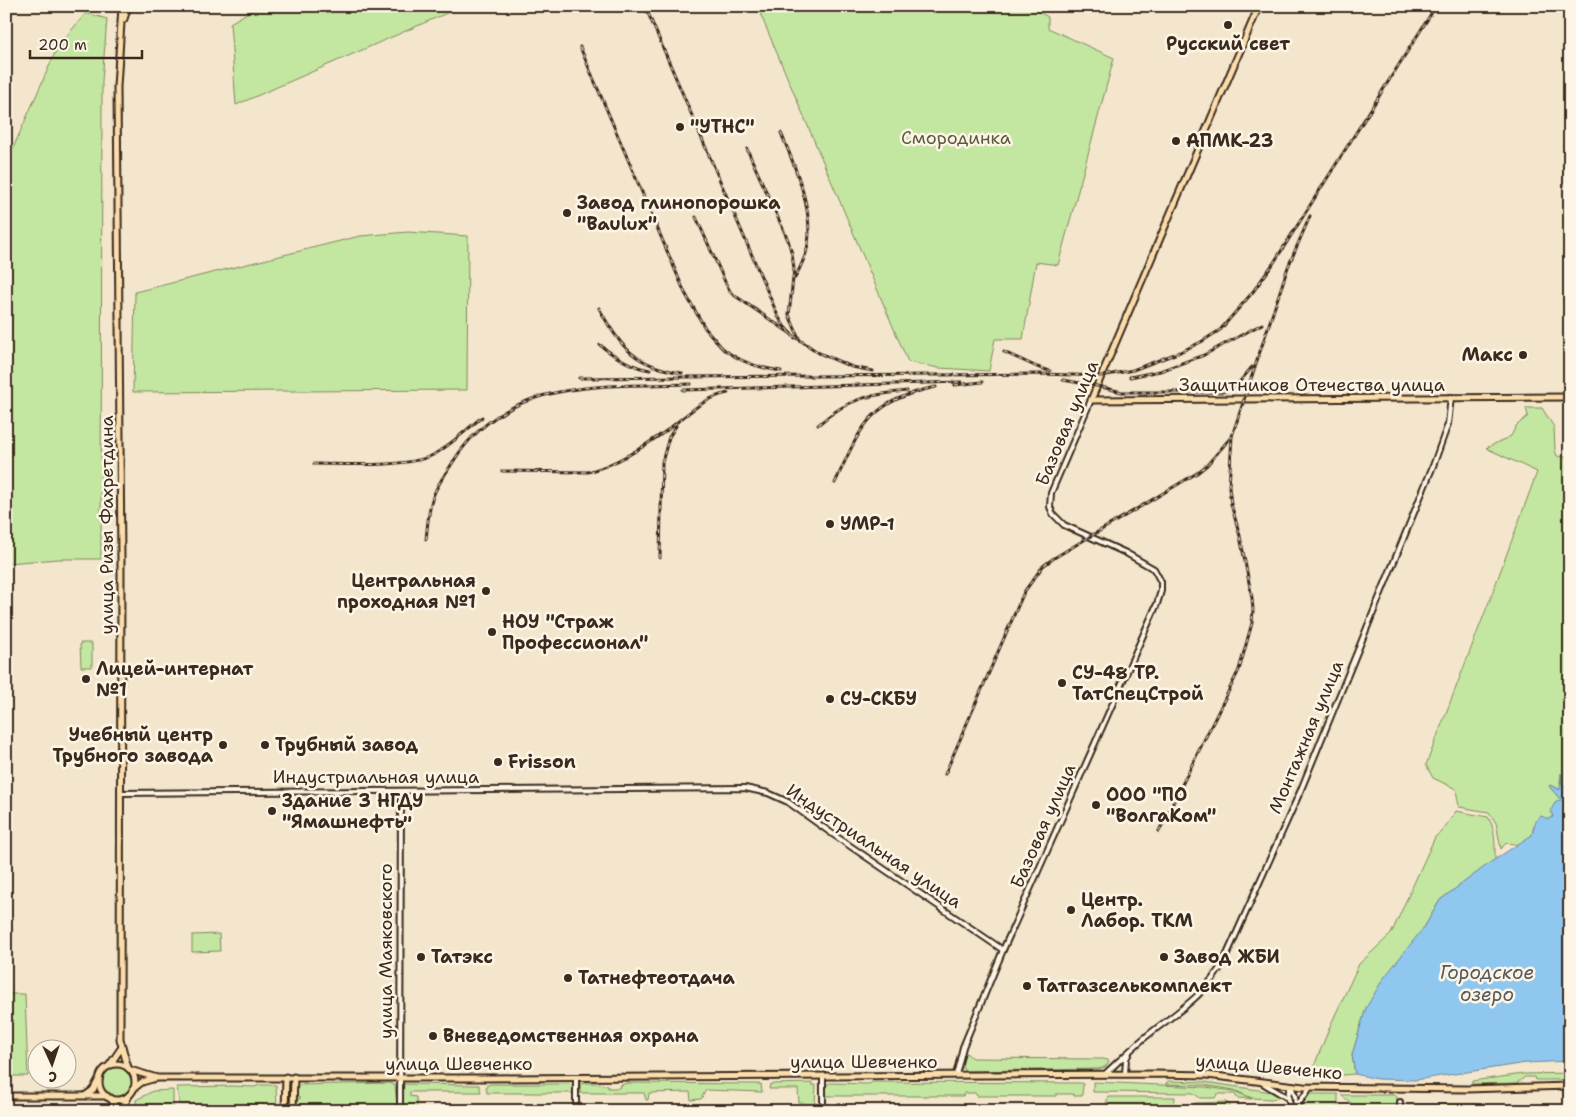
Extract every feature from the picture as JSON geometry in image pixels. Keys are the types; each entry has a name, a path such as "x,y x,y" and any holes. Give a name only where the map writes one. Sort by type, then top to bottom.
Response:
{"main road":[{"path":"121,32 122,6"},
{"path":"121,32 128,6"},
{"name":"Базовая улица","path":"1091,400 1259,6"},
{"name":"улица Ризы Фахретдина","path":"121,32 117,87 121,560 120,1039 129,1069"},
{"name":"Защитников Отечества улица","path":"1091,400 1570,397"},
{"path":"84,1096 93,1090 103,1071 109,1066 122,1047"},
{"path":"109,1066 118,1064 157,1078"},
{"path":"129,1069 134,1079 133,1089"},
{"name":"улица Шевченко","path":"157,1078 576,1078 1125,1074 1198,1075 1310,1087 1467,1089 1570,1086"},
{"path":"285,1111 286,1077"},
{"path":"294,1077 294,1111"},
{"path":"122,1111 133,1089 142,1082 157,1078"},
{"path":"100,1079 100,1087 117,1111"},
{"path":"6,1096 84,1096 120,1099 129,1095"}],"street":[{"name":"Монтажная улица","path":"1105,1074 1130,1051 1198,996 1216,976 1224,961 1300,792 1433,466 1448,424 1451,397"},
{"name":"Базовая улица","path":"956,1076 964,1046 1003,950 1157,604 1160,591 1161,582 1153,568 1126,553 1064,526 1052,514 1050,507 1051,493 1091,400"},
{"name":"Индустриальная улица","path":"120,793 745,788 788,802 1003,950"},
{"name":"улица Маяковского","path":"400,1111 401,791"},
{"path":"1125,1074 1126,1059 1130,1051"},
{"path":"822,1111 823,1076"},
{"path":"576,1078 576,1111"},
{"path":"1261,1082 1288,1098"},
{"path":"1291,1086 1288,1098 1294,1110"},
{"path":"1291,1086 1295,1096 1294,1110"},
{"path":"1294,1110 1307,1094 1310,1087"},
{"path":"1400,1102 1400,1111"}],"green space":[{"path":"259,6 463,6 236,105 230,23"},
{"name":"Смородинка","path":"757,6 1029,6 1048,17 1048,28 1114,58 1058,265 1036,262 1023,339 995,339 989,371 939,368 908,362"},
{"path":"86,13 107,19 102,81 101,559 59,559 7,563 6,164 58,46"},
{"path":"408,232 468,236 467,390 133,392 135,292 360,236"},
{"path":"1526,408 1542,408 1554,427 1557,456 1570,456 1570,806 1566,799 1569,795 1569,789 1562,785 1562,774 1560,781 1561,790 1549,786 1561,800 1553,817 1534,825 1532,835 1522,845 1506,843 1501,849 1496,823 1489,812 1459,807 1456,789 1433,778 1426,765 1537,472 1486,448 1511,436 1516,426 1528,416"},
{"path":"80,643 92,643 92,667 81,667"},
{"path":"1456,811 1488,817 1494,832 1495,860 1440,900 1425,926 1366,1008 1352,1055 1355,1074 1332,1076 1325,1079 1318,1068 1314,1066 1359,964 1391,934 1435,837 1442,831"},
{"path":"219,934 220,951 192,952 192,935"},
{"path":"6,994 25,994 28,1076 6,1076"},
{"path":"965,1052 972,1058 1103,1059 1109,1062 1105,1067 1099,1069 965,1071 961,1066"},
{"path":"117,1067 128,1071 132,1082 128,1093 117,1097 106,1093 102,1082 106,1071"},
{"path":"1570,1073 1570,1080 1535,1080 1534,1077 1525,1077 1517,1083 1472,1084 1472,1081 1523,1074"},
{"path":"1168,1081 1205,1082 1272,1092 1279,1096 1278,1098 1271,1099 1252,1098 1234,1090 1204,1085 1165,1084"},
{"path":"872,1082 1083,1084 1082,1096 1056,1094 1056,1096 977,1096 975,1093 964,1093 963,1096 825,1096 825,1086 830,1083 869,1084"},
{"path":"1093,1082 1205,1087 1234,1091 1252,1099 1237,1098 1235,1094 1217,1094 1215,1098 1200,1098 1193,1093 1093,1092"},
{"path":"388,1083 395,1085 397,1106 301,1105 300,1111 296,1111 296,1099 300,1099 300,1097 296,1096 298,1085"},
{"path":"597,1083 608,1086 608,1088 619,1088 620,1085 628,1083 761,1084 762,1092 706,1090 701,1099 691,1100 690,1092 649,1093 648,1100 646,1100 644,1093 580,1093 580,1084"},
{"path":"813,1083 812,1085 816,1085 815,1104 799,1103 798,1089 769,1089 770,1084"},
{"path":"403,1084 479,1085 481,1092 410,1092 410,1096 416,1097 417,1108 402,1110"},
{"path":"490,1084 570,1084 573,1086 574,1093 487,1093 486,1086"},
{"path":"276,1085 277,1111 265,1111 264,1104 179,1104 177,1087 254,1087"},
{"path":"173,1090 173,1111 161,1111 160,1104 136,1104 136,1100 153,1091"},
{"path":"1312,1094 1338,1094 1338,1111 1300,1111 1307,1097"},
{"path":"1341,1095 1394,1095 1397,1097 1397,1111 1361,1111"},
{"path":"1109,1097 1175,1097 1174,1106 1106,1105"},
{"path":"1227,1102 1230,1105 1229,1111 1194,1111 1194,1104 1196,1103"},
{"path":"1476,1104 1472,1107 1408,1111 1408,1105"}],"water":[{"name":"Городское озеро","path":"1561,773 1562,785 1569,788 1569,796 1566,799 1570,806 1570,1061 1526,1063 1415,1080 1377,1079 1355,1074 1352,1055 1366,1008 1383,979 1425,926 1440,900 1491,862 1532,835 1536,822 1541,816 1548,819 1553,817 1551,810 1556,801 1561,800 1549,786 1560,790"}],"railway":[{"path":"645,6 778,316 795,338"},
{"path":"579,378 1042,374 1102,376 1133,370 1180,352 1220,330 1252,293 1273,264 1436,6"},
{"path":"580,47 685,293 705,328 724,350"},
{"path":"781,133 803,192 809,224 809,239 806,253 795,278"},
{"path":"747,149 788,240 792,254 794,269 789,315 799,338"},
{"path":"945,774 1024,592 1043,566 1197,473 1207,465 1232,436 1288,267 1310,216"},
{"path":"696,217 731,293 819,353 852,367 873,371"},
{"path":"599,308 614,334 631,353 653,366 682,373"},
{"path":"1130,377 1160,371 1204,355 1262,324"},
{"path":"600,345 624,361 636,367 650,370"},
{"path":"720,346 733,356 748,363 781,371"},
{"path":"1004,352 1050,371"},
{"path":"1063,380 1122,392 1222,392 1236,386 1252,367"},
{"path":"683,390 961,382"},
{"path":"955,385 982,382"},
{"path":"426,539 430,505 440,482 475,434 500,414 529,400 559,392 591,387 691,384"},
{"path":"835,483 861,431 881,408 913,393 936,387"},
{"path":"818,425 839,409 859,399 907,391"},
{"path":"502,471 588,472 599,469 629,455 648,443 702,403 728,393"},
{"path":"314,464 392,464 422,459 446,447 482,417"},
{"path":"660,558 662,462 669,437 676,426"},
{"path":"1159,831 1239,670 1252,623 1252,598 1229,487 1232,436"}],"place":[{"name":"Русский свет","path":"1228,25"},
{"name":"\"УТНС\"","path":"680,127"},
{"name":"АПМК-23","path":"1176,141"},
{"name":"Завод глинопорошка \"Baulux\"","path":"567,213"},
{"name":"Макс","path":"1523,355"},
{"name":"УМР-1","path":"830,524"},
{"name":"Центральная проходная №1","path":"486,591"},
{"name":"НОУ \"Страж Профессионал\"","path":"492,632"},
{"name":"Лицей-интернат №1","path":"86,679"},
{"name":"СУ-48 ТР. ТатСпецСтрой","path":"1062,683"},
{"name":"СУ-СКБУ","path":"830,699"},
{"name":"Учебный центр Трубного завода","path":"223,745"},
{"name":"Трубный завод","path":"265,745"},
{"name":"Frisson","path":"498,762"},
{"name":"ООО \"ПО \"ВолгаКом\"","path":"1096,805"},
{"name":"Здание 3 НГДУ \"Ямашнефть\"","path":"272,811"},
{"name":"Центр. Лабор. ТКМ","path":"1071,910"},
{"name":"Татэкс","path":"421,957"},
{"name":"Завод ЖБИ","path":"1164,957"},
{"name":"Татнефтеотдача","path":"568,978"},
{"name":"Татгазселькомплект","path":"1027,986"},
{"name":"Вневедомственная охрана","path":"433,1036"}]}
